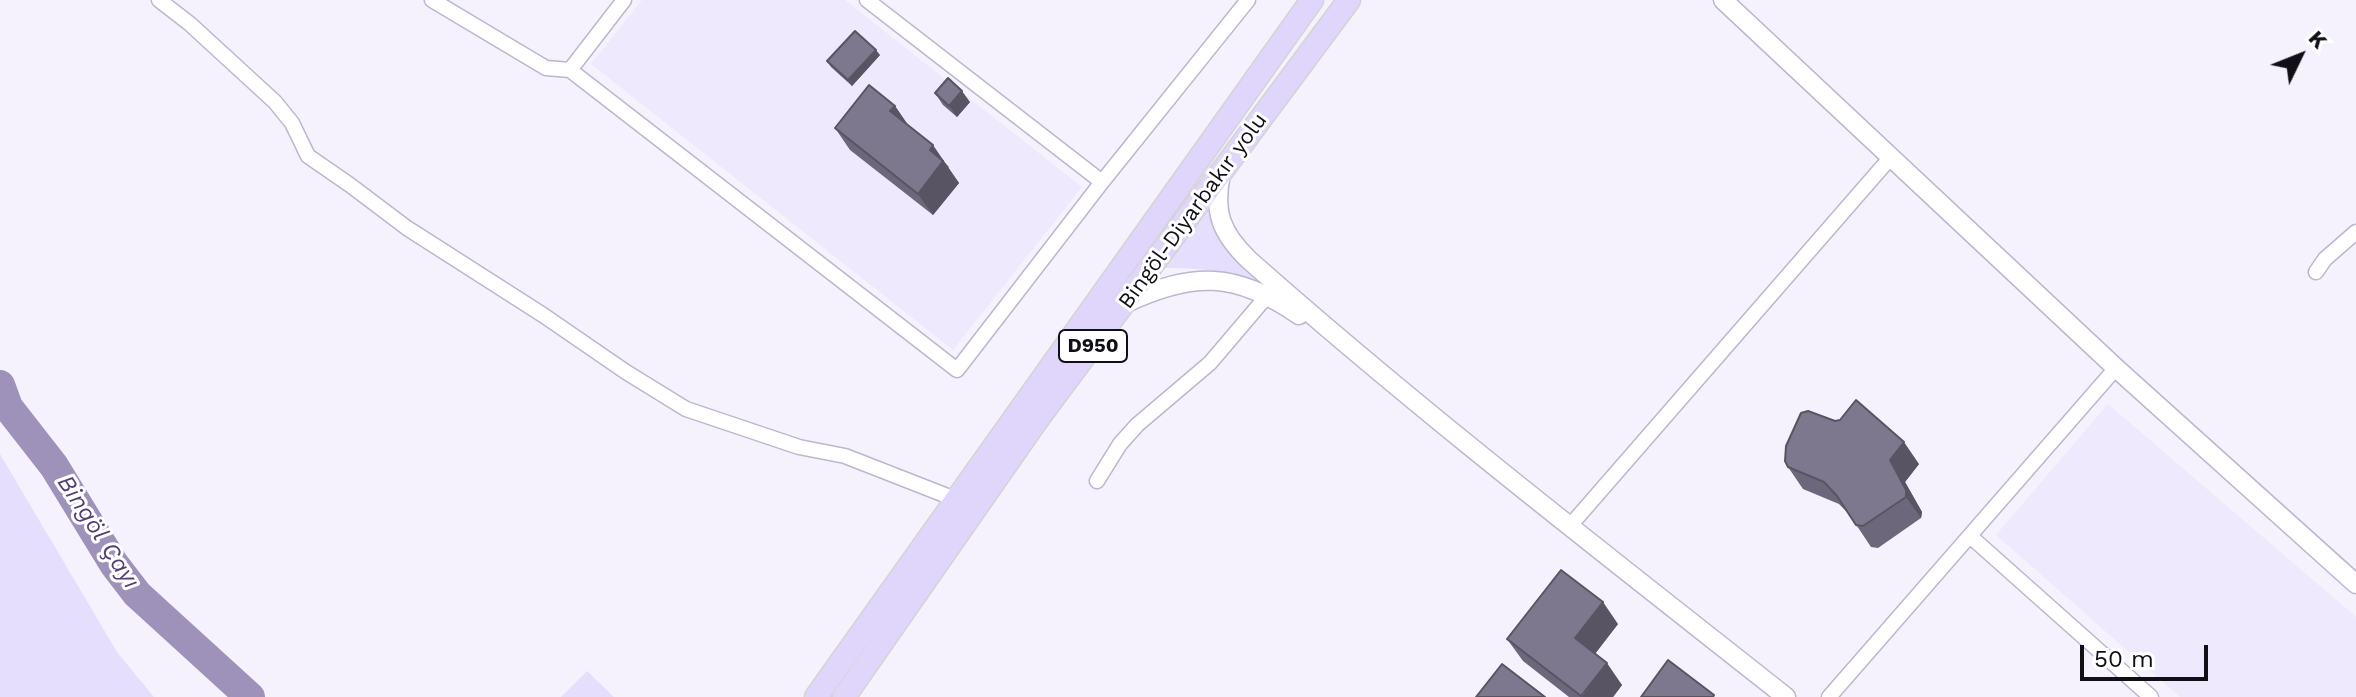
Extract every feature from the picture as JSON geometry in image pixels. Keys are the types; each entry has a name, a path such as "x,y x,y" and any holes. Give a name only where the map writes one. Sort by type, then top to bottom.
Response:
{"main road":[{"name":"Bingöl-Diyarbakır yolu","path":"816,697 1312,0"},
{"name":"Bingöl-Diyarbakır yolu","path":"844,697 1037,420 1349,0"}],"street":[{"path":"159,0 190,24 275,102 292,123 308,156 407,228 686,409 799,447 845,456 955,499"},
{"path":"432,0 546,68 570,70 957,370 1248,0"},
{"path":"570,70 624,0"},
{"path":"867,0 1102,182"},
{"path":"1723,0 2116,368 2356,584"},
{"path":"1569,527 1891,157"},
{"path":"1221,174 1217,208 1222,226 1234,245 1363,359 1569,527 1786,697"},
{"path":"2316,272 2325,259 2356,232"},
{"path":"1126,303 1173,284 1213,280 1237,284 1287,307 1363,359"},
{"path":"1097,481 1120,444 1137,425 1210,363 1267,296"},
{"path":"1829,697 2116,368"},
{"path":"1970,536 2151,697"}],"shaded area":[{"path":"642,0 845,0 1082,187 953,350 591,64"},
{"path":"1208,208 1219,237 1233,258 1276,292 1222,272 1165,268"},
{"path":"2108,404 2356,617 2356,697 2180,697 1996,535"},
{"path":"0,454 117,652 154,697 0,697"},
{"path":"587,671 614,697 561,697"}],"building":[{"path":"855,31 876,50 848,80 827,61"},
{"path":"948,78 962,91 949,106 935,93"},
{"path":"869,85 895,106 890,111 933,145 930,150 943,161 918,194 835,128"},
{"path":"1856,400 1904,442 1890,460 1906,490 1906,497 1863,526 1856,525 1824,482 1788,467 1785,461 1786,446 1801,413 1808,411 1840,420"},
{"path":"1561,570 1603,602 1575,638 1607,663 1581,696 1507,639"},
{"path":"1668,660 1714,695 1713,697 1641,697"},
{"path":"1502,664 1545,697 1476,697"}],"waterway":[{"name":"Bingöl Çayı","path":"0,385 8,407 54,466 114,564 137,594 250,697"}]}
